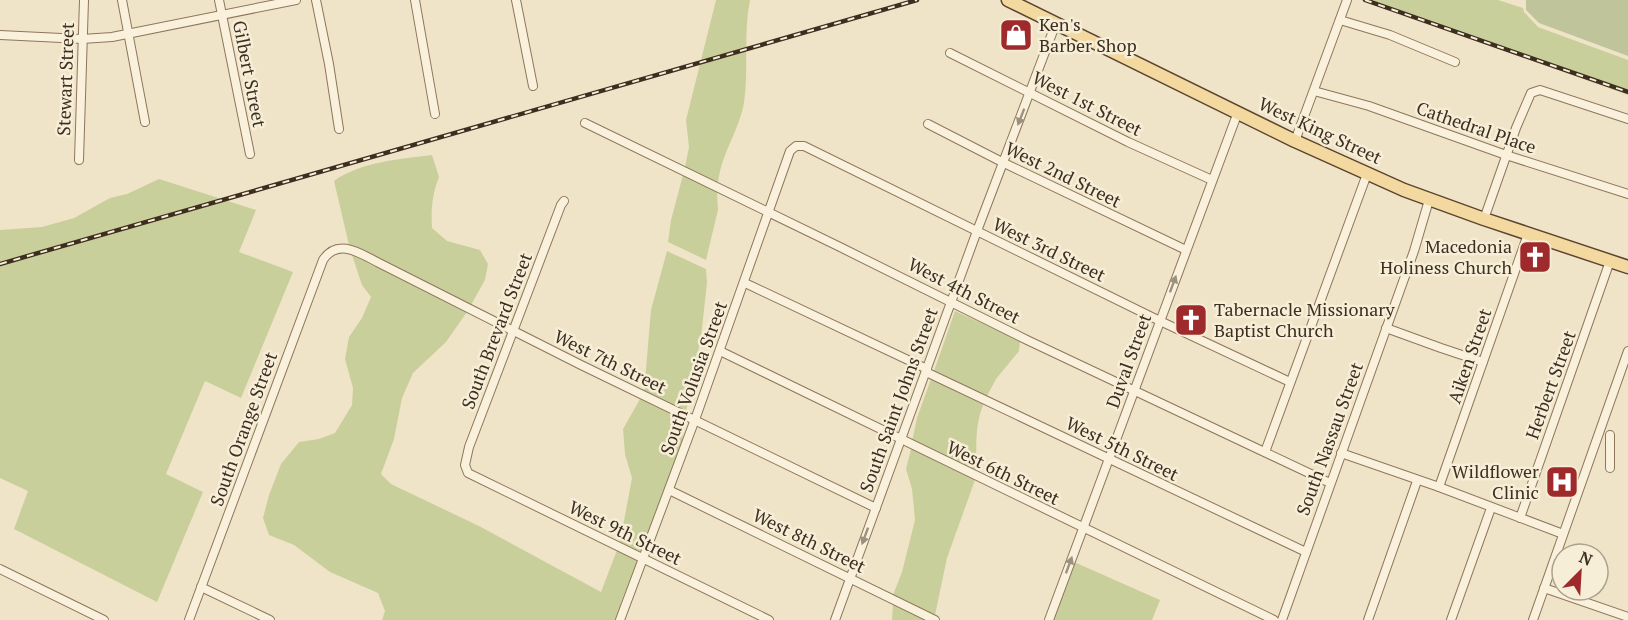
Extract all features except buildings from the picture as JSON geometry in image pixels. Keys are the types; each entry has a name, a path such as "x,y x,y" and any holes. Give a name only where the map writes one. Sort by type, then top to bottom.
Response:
{"main road":[{"name":"West King Street","path":"1008,0 1367,174 1429,200 1628,267"}],"street":[{"name":"Stewart Street","path":"79,160 84,0"},
{"path":"122,0 145,122"},
{"name":"Gilbert Street","path":"219,0 250,154"},
{"path":"0,35 82,39 129,34 296,0"},
{"path":"316,0 339,129"},
{"path":"415,0 435,114"},
{"path":"516,0 533,86"},
{"path":"1295,141 1347,0"},
{"path":"1340,20 1390,36 1455,62"},
{"name":"South Saint Johns Street","path":"835,620 977,231 1056,23"},
{"name":"West 1st Street","path":"950,53 1128,142 1212,180"},
{"path":"1484,219 1529,96 1535,91 1540,90 1628,119"},
{"name":"Cathedral Place","path":"1314,91 1378,109 1506,155 1628,194"},
{"name":"Duval Street","path":"1049,620 1238,112"},
{"name":"West 4th Street","path":"585,123 1027,340 1330,483"},
{"name":"West 2nd Street","path":"928,124 1186,250"},
{"name":"South Volusia Street","path":"620,620 745,283 790,151 796,146"},
{"name":"West 3rd Street","path":"796,146 804,146 1160,321 1290,382"},
{"path":"1265,452 1367,174"},
{"name":"South Nassau Street","path":"1282,620 1429,200"},
{"name":"South Brevard Street","path":"468,473 465,465 469,447 564,201"},
{"name":"Aiken Street","path":"1439,487 1528,234"},
{"name":"West 7th Street","path":"331,251 340,247 355,251 694,421 876,508"},
{"name":"South Orange Street","path":"189,620 323,260 331,251"},
{"name":"Herbert Street","path":"1520,518 1576,364 1610,261"},
{"name":"West 5th Street","path":"745,283 1306,552"},
{"path":"1386,327 1484,362"},
{"name":"West 6th Street","path":"720,351 1274,620"},
{"path":"1533,620 1628,351"},
{"path":"1610,435 1610,468"},
{"path":"1341,453 1563,534"},
{"name":"West 9th Street","path":"468,473 769,620"},
{"path":"1368,620 1417,481"},
{"name":"West 8th Street","path":"669,490 935,620"},
{"path":"1451,620 1491,508"},
{"path":"0,569 104,620"},
{"path":"201,587 270,620"},
{"path":"1544,588 1628,617"}],"green space":[{"path":"716,0 750,0 744,103 718,183 685,167 689,147 686,120"},
{"path":"1362,0 1498,0 1523,8 1538,27 1628,60 1628,95"},
{"path":"1526,0 1628,0 1628,56 1539,23 1526,10"},
{"path":"432,155 439,177 433,202 432,228 447,241 480,250 488,264 485,280 471,305 349,245 334,181 368,165"},
{"path":"683,175 717,192 718,210 706,260 668,242 671,220"},
{"path":"159,179 256,210 239,252 293,272 241,398 205,381 166,474 203,492 157,602 14,529 28,491 0,478 0,230 42,227 74,218 110,198 127,194"},
{"path":"667,251 706,269 707,283 701,337 686,412 644,392 651,310"},
{"path":"352,255 467,312 446,342 413,373 402,398 394,439 381,474 391,484 481,527 601,592 617,550 638,560 622,600 617,620 382,620 385,611 378,593 330,572 294,545 269,535 263,518 281,464 299,442 319,439 335,433 352,405 353,388 345,359 349,337 362,318 371,297 362,285"},
{"path":"955,311 1020,341 1019,351 996,379 987,396 934,371"},
{"path":"931,379 984,403 977,428 976,471 912,441 917,418"},
{"path":"640,399 685,421 681,447 641,552 620,542 632,478 625,454 623,429"},
{"path":"911,449 975,480 947,558 935,615 893,595 902,572 915,520 912,489 906,469"},
{"path":"1074,562 1160,600 1152,620 1053,620"},
{"path":"893,604 926,620 892,620"}],"railway":[{"path":"0,264 917,0"},
{"path":"1365,0 1628,92"}],"place":[{"name":"Ken's Barber Shop","path":"1016,35"},
{"name":"Macedonia Holiness Church","path":"1535,257"},
{"name":"Tabernacle Missionary Baptist Church","path":"1191,320"},
{"name":"Wildflower Clinic","path":"1562,482"}]}
